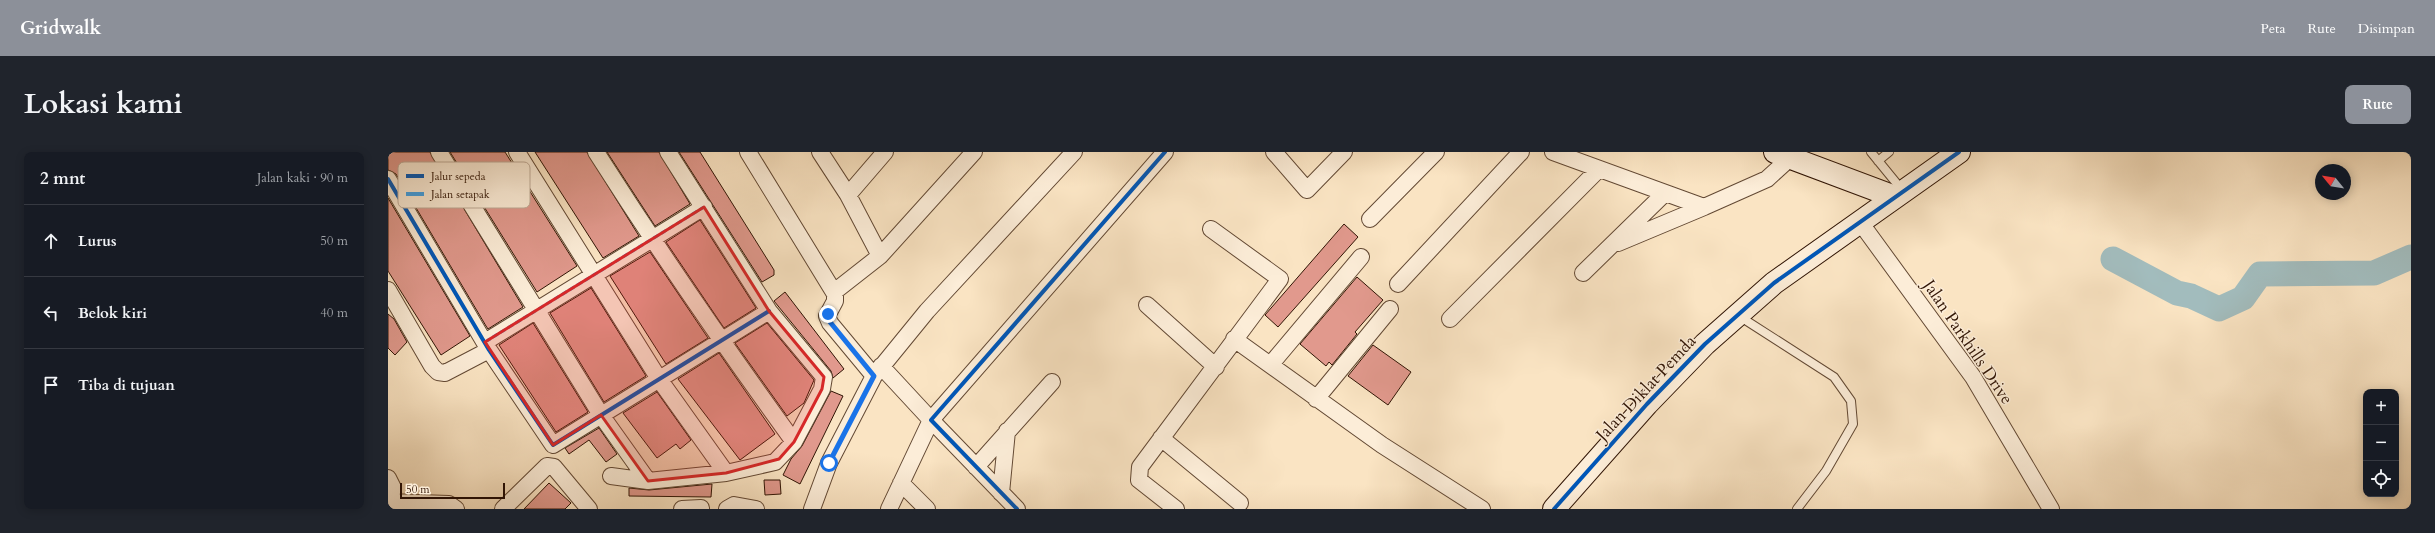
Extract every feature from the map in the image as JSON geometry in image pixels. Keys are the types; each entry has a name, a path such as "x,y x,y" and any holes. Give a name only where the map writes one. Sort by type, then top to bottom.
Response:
{"street":[{"path":"439,152 445,162"},
{"path":"517,152 523,162"},
{"path":"596,152 652,241 721,342 794,442"},
{"path":"611,476 648,481 726,473 775,462 794,442 822,389 824,377 769,311 668,152"},
{"path":"748,152 834,292 836,299 828,314 828,319 878,371 931,420 1017,509"},
{"path":"820,152 848,195 880,256"},
{"path":"848,195 884,152"},
{"path":"834,292 880,256 974,152"},
{"path":"812,509 829,463 878,371 927,312 1074,152"},
{"path":"889,509 931,420 1165,152"},
{"path":"1274,152 1307,190 1344,152"},
{"path":"1370,218 1436,152"},
{"path":"1398,284 1521,152"},
{"path":"1553,152 1704,207"},
{"path":"1611,245 1704,207 1767,179 1783,155 1822,161 1899,194"},
{"name":"Jalan Diklat Pemda","path":"1554,509 1647,404 1705,344 1774,283 1899,194 1948,157"},
{"path":"1450,319 1599,168"},
{"path":"530,172 659,379 726,473"},
{"path":"388,179 398,196"},
{"path":"1583,273 1665,192"},
{"path":"388,290 432,366 438,372 445,373 487,346 538,310 596,276 704,207"},
{"path":"405,208 487,346 553,445 769,311"},
{"path":"474,208 601,415 648,481"},
{"name":"Jalan Parkhills Drive","path":"1860,222 1973,377 2051,509"},
{"path":"1176,509 1139,480 1138,477 1140,467 1216,367 1234,339 1280,279 1211,229"},
{"path":"1271,364 1361,257"},
{"path":"1147,305 1216,367"},
{"path":"1316,399 1390,309"},
{"path":"1234,339 1271,364 1316,399 1382,445 1482,509"},
{"path":"976,466 1052,382"},
{"path":"1000,493 1006,432"},
{"path":"1161,438 1240,503"},
{"path":"503,509 547,466 554,467 587,508"},
{"path":"388,478 392,488 388,506 451,507"},
{"path":"901,483 927,509"},
{"path":"727,509 734,505 756,509"},
{"path":"682,509 701,508"}],"lane":[{"path":"1871,152 1899,194"},
{"path":"1878,161 1889,152"},
{"path":"1738,315 1834,377 1851,401 1853,424 1826,471 1797,509"}],"highlighted area":[{"path":"704,207 769,311 824,377 822,389 794,442 779,459 726,473 648,481 601,415 553,445 485,342"}],"building":[{"path":"388,152 430,152 436,162 398,162 398,177 396,174 388,170"},
{"path":"450,152 505,152 511,162 456,162"},
{"path":"535,152 587,152 639,236 603,258"},
{"path":"607,152 659,152 690,204 655,226"},
{"path":"679,152 700,152 774,270 774,275 762,282"},
{"path":"530,192 577,266 537,292 485,208 530,208"},
{"path":"388,198 470,336 441,355 388,271"},
{"path":"416,208 464,208 523,307 488,329"},
{"path":"700,220 756,308 724,328 666,242"},
{"path":"1344,224 1358,237 1278,327 1265,315"},
{"path":"650,252 708,338 666,364 610,276"},
{"path":"1357,277 1383,300 1355,332 1357,334 1332,365 1329,362 1326,366 1300,344"},
{"path":"591,288 646,376 604,402 550,313"},
{"path":"785,292 844,369 833,378 831,371 774,301"},
{"path":"388,314 394,319 407,342 395,355 388,348"},
{"path":"533,323 588,412 556,432 499,345"},
{"path":"767,323 814,380 804,403 787,416 735,343"},
{"path":"1373,345 1411,372 1388,405 1348,376"},
{"path":"719,353 775,434 740,460 678,379"},
{"path":"831,391 843,396 800,484 783,475 791,459 802,446"},
{"path":"657,392 691,440 680,449 676,444 657,458 623,413"},
{"path":"599,428 617,454 606,462 589,440 569,454 565,448"},
{"path":"764,480 780,480 781,494 765,495"},
{"path":"549,483 571,503 565,509 524,509"},
{"path":"712,484 711,497 629,496 629,488 649,490"}],"waterway":[{"path":"2113,259 2177,293 2191,296 2219,309 2243,298 2260,274 2374,273 2411,257"}],"marked path":[{"path":"485,342 704,207"}],"cycle path":[{"path":"1017,509 931,420 1165,152"},
{"path":"1554,509 1647,404 1705,344 1774,283 1959,152"},
{"path":"388,179 398,196"},
{"path":"405,208 489,350 553,445 769,311"}],"route":[{"path":"828,314 827,317 830,322 874,376 829,463"}]}
